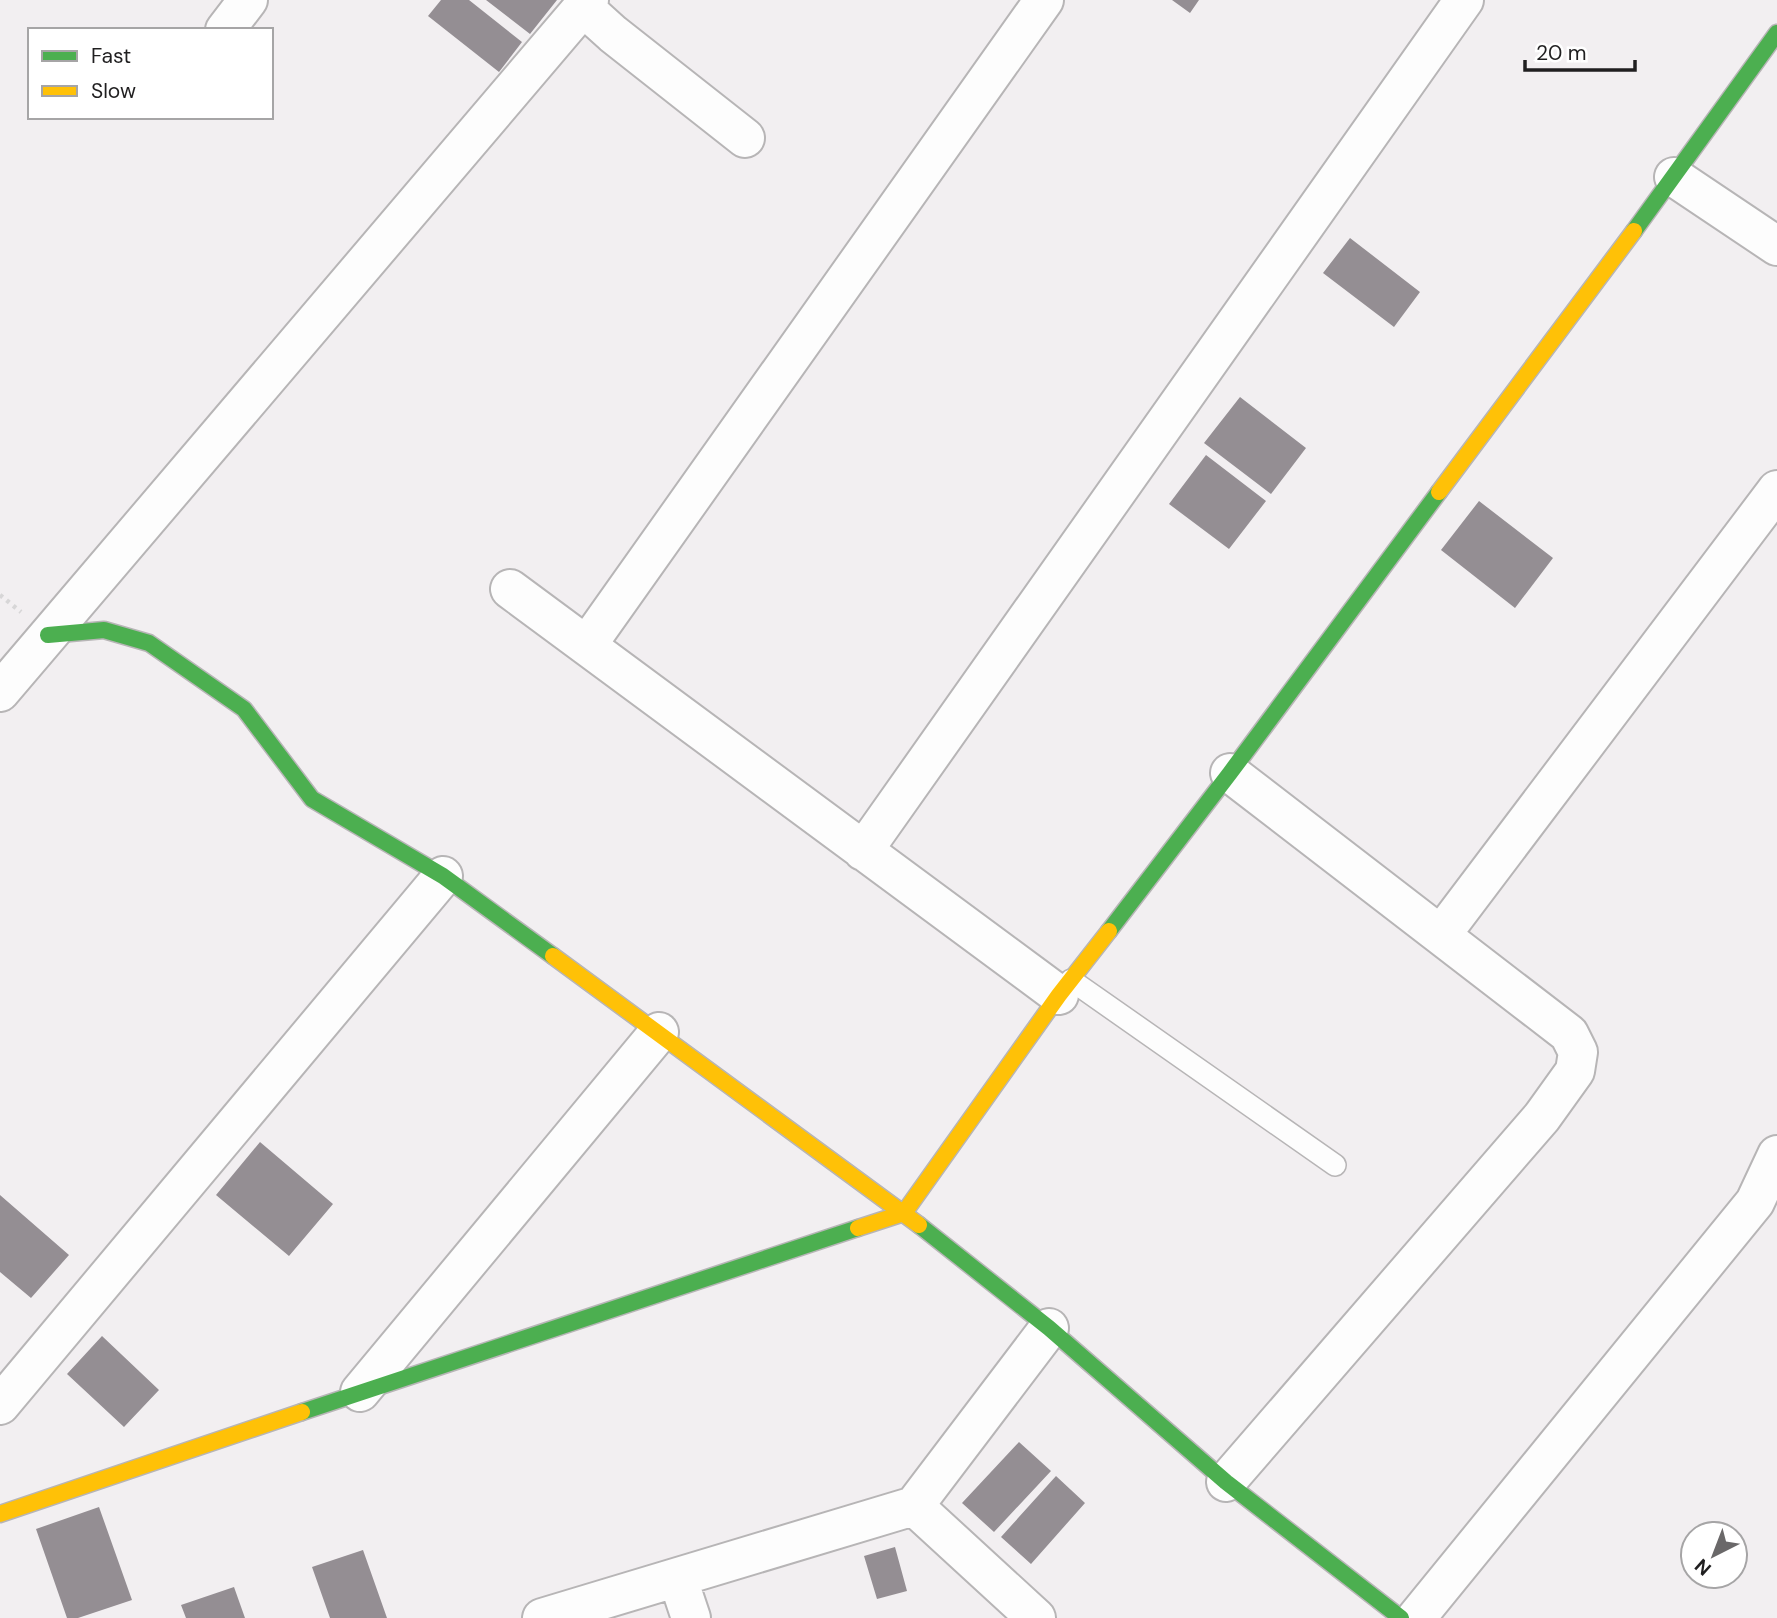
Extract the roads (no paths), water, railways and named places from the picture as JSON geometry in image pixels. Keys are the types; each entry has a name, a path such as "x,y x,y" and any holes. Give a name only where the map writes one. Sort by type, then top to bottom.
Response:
{"street":[{"path":"227,28 248,0"},
{"path":"587,645 1044,0"},
{"path":"863,851 1464,0"},
{"path":"0,692 586,3 613,34 745,138"},
{"path":"0,1514 904,1213 1065,988 1230,773 1674,177 1777,33"},
{"path":"1674,177 1777,246"},
{"path":"1441,935 1777,490"},
{"path":"510,589 863,851 1065,988"},
{"path":"48,635 104,630 149,643 244,709 312,799 443,876 904,1213 1049,1328 1226,1482 1401,1618"},
{"path":"1226,1482 1533,1128 1575,1071 1578,1052 1569,1034 1230,773"},
{"path":"0,1405 443,876"},
{"path":"360,1392 659,1032"},
{"path":"1416,1618 1755,1202 1777,1155"},
{"path":"542,1618 914,1506 1049,1328"},
{"path":"914,1506 1036,1618"},
{"path":"678,1579 691,1618"}],"lane":[{"path":"1065,988 1335,1165"}]}
